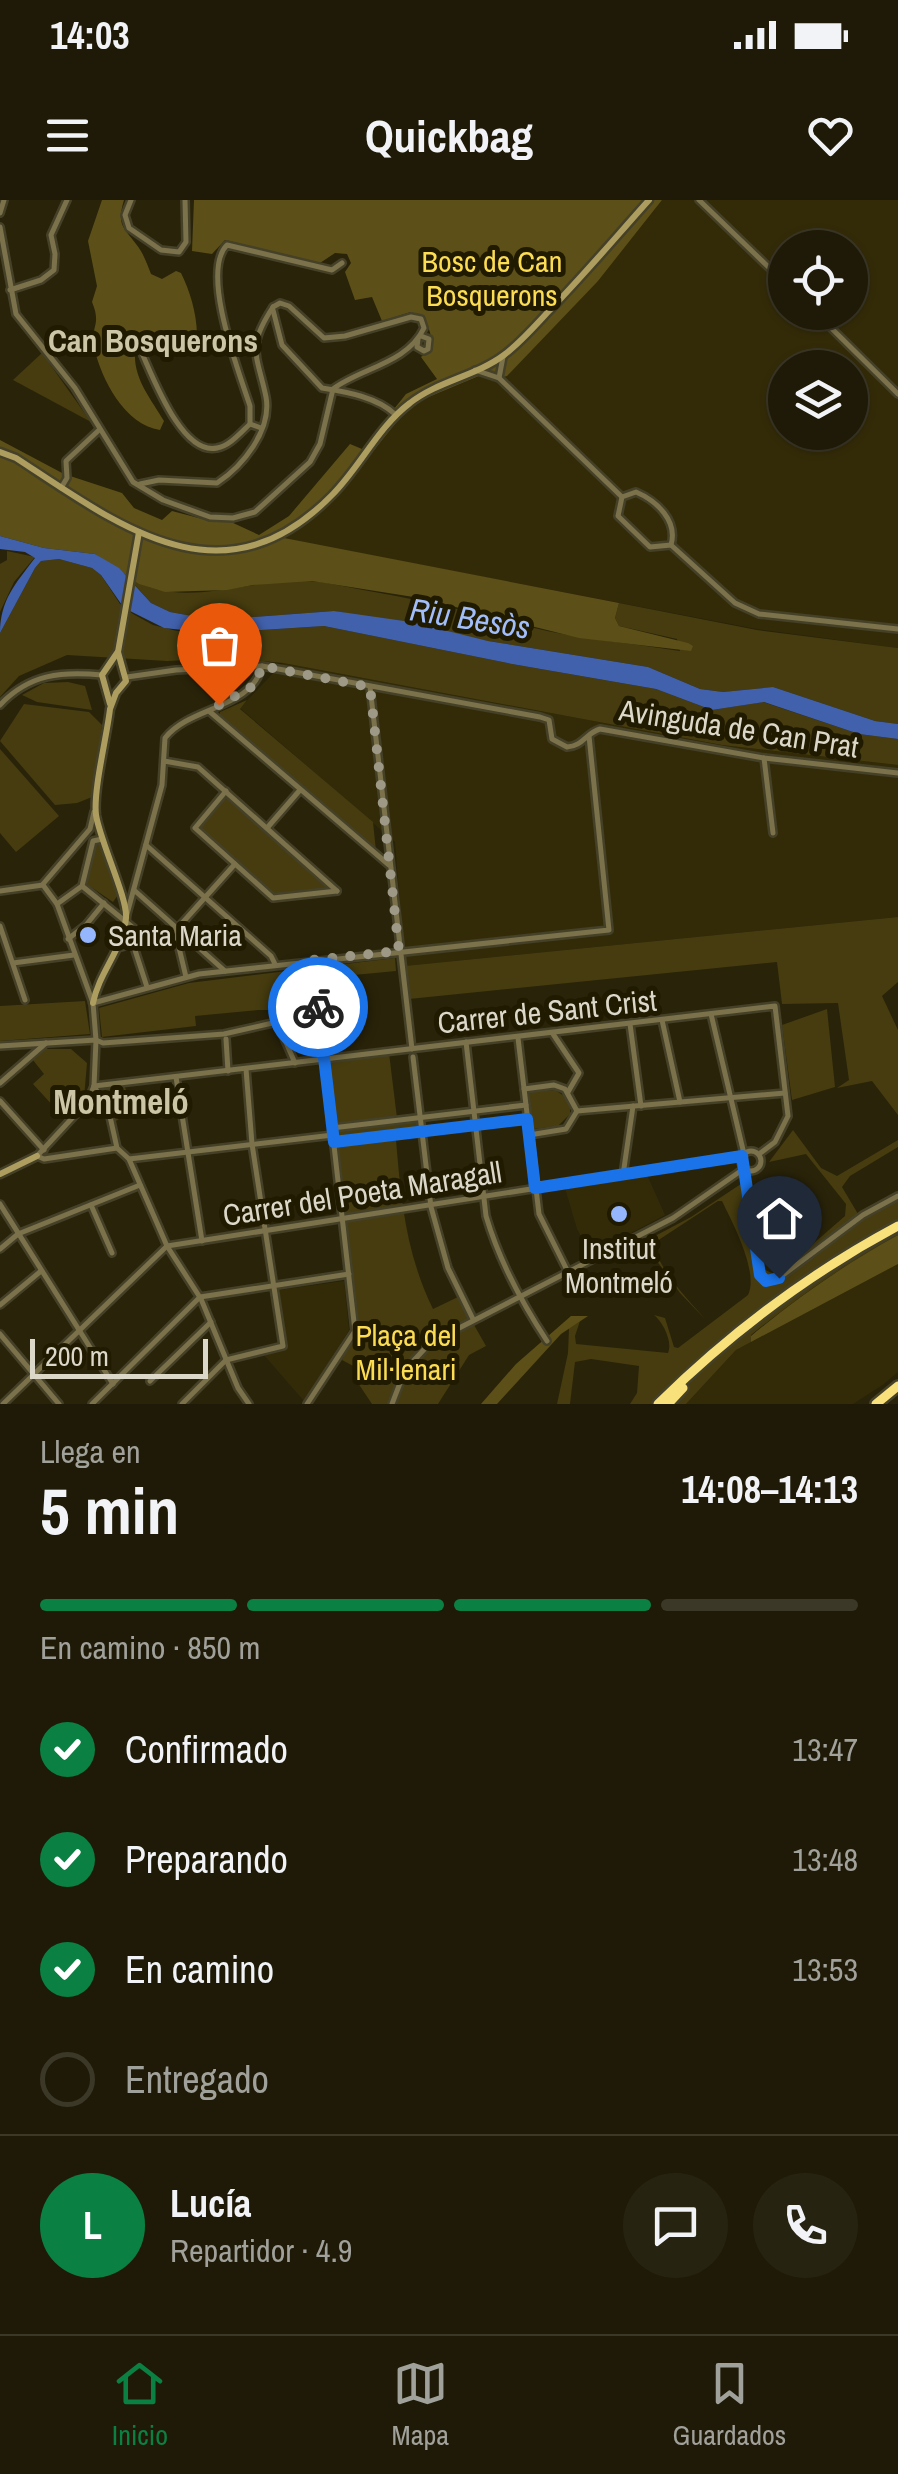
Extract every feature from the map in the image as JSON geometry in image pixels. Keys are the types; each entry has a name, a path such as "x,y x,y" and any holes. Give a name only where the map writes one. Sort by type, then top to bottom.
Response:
{"highway":[{"path":"658,1404 802,1284 898,1226"},
{"path":"668,1404 802,1284"},
{"path":"876,1404 898,1386"}],"street":[{"path":"0,213 4,200"},
{"path":"10,290 41,280 54,270 56,254 50,235 67,200"},
{"path":"132,200 125,215 129,228 170,253 179,252 186,242 186,200"},
{"path":"0,452 16,458 118,522 159,540 200,550 239,550 270,541 326,500 396,415 426,392 502,356 606,251 646,200"},
{"path":"700,200 768,267"},
{"path":"0,227 16,314 74,388 137,484 164,500 200,514 233,518 255,512 310,462 320,444 333,390"},
{"path":"141,351 166,404 191,440 212,450 225,446 250,424 250,406 217,291 220,252 227,245 332,270 342,262"},
{"path":"137,484 159,480 217,482 243,462 267,410 255,360 256,343 273,306 289,306 324,338 373,330 411,317 420,319 424,328 419,337 384,366 333,390"},
{"path":"273,306 282,345 322,388 387,406 396,415"},
{"path":"833,330 898,394"},
{"path":"500,378 502,356"},
{"path":"475,370 500,378 622,497"},
{"path":"250,424 261,428"},
{"path":"62,488 67,478 66,461 99,430"},
{"path":"631,492 642,494 671,520 675,530 670,544 650,547 618,516 622,497 631,492"},
{"path":"118,522 128,530 134,552"},
{"path":"110,709 105,671 118,652 139,532"},
{"path":"134,552 138,545 159,540"},
{"path":"670,544 735,603 759,614 898,628"},
{"path":"0,892 43,884 87,832 95,810 110,709 126,678 118,652"},
{"path":"0,704 14,690 42,676 105,671 114,665 123,669"},
{"path":"93,1003 97,984 118,948 162,784 168,732 255,685 262,666"},
{"name":"Avinguda de Can Prat","path":"126,678 206,667 262,666 496,706 549,720 549,733 561,746 580,744 588,734 600,729 764,758 898,773"},
{"path":"107,687 118,689"},
{"path":"370,687 412,1048"},
{"path":"209,711 390,866"},
{"path":"93,1003 225,970 610,930 588,734"},
{"path":"764,758 773,832"},
{"path":"164,761 193,764 226,792 267,828 336,891 273,898 235,864 195,828 226,792"},
{"path":"267,828 300,790"},
{"path":"95,810 126,917"},
{"path":"87,832 100,834"},
{"path":"87,832 92,842"},
{"path":"56,904 82,886 92,842 100,834"},
{"path":"146,844 271,956 275,965"},
{"path":"118,948 176,930 235,864"},
{"path":"0,1174 40,1153 88,1101 94,1086 93,1003 56,904 43,884"},
{"path":"82,886 126,917 148,940"},
{"path":"134,890 225,970"},
{"path":"68,940 86,926 104,903"},
{"path":"0,926 25,1000"},
{"path":"176,930 186,977"},
{"path":"133,944 147,987"},
{"path":"12,963 74,955"},
{"path":"307,1404 355,1331 313,960"},
{"path":"86,984 97,984"},
{"name":"Carrer de Sant Crist","path":"94,1086 776,1006 786,1093"},
{"path":"711,1014 743,1155 760,1275 766,1281 779,1278 863,1215 898,1196"},
{"path":"662,1020 680,1102"},
{"path":"0,1046 225,1037 278,1022 294,1063"},
{"path":"623,1175 637,1106 630,1024"},
{"path":"553,1034 579,1073 568,1092"},
{"path":"225,1037 228,1071"},
{"path":"518,1038 539,1214 568,1272"},
{"path":"466,1042 482,1196 493,1240 547,1341"},
{"path":"0,1083 46,1043"},
{"path":"413,1057 431,1204 448,1268 473,1319"},
{"path":"182,1404 226,1360 282,1346 252,1144 246,1069"},
{"path":"176,1078 202,1241"},
{"path":"524,1089 554,1085 568,1092 577,1112"},
{"path":"94,1086 109,1112 117,1148 129,1159 167,1246 200,1297 249,1404"},
{"path":"577,1112 786,1093 788,1116 784,1128 759,1154"},
{"path":"0,1101 44,1159 117,1148"},
{"path":"333,1135 420,1116 526,1104"},
{"path":"529,1135 566,1129 577,1112"},
{"path":"129,1159 333,1135 422,1132 527,1119"},
{"path":"392,1404 404,1370 430,1344 673,1218 744,1169 757,1168 761,1162 759,1154 753,1151 743,1155"},
{"name":"Carrer del Poeta Maragall","path":"167,1246 743,1155"},
{"path":"0,1249 18,1234 140,1184"},
{"path":"0,1204 113,1384"},
{"path":"91,1204 112,1253"},
{"path":"3,1404 167,1246"},
{"path":"0,1304 42,1271"},
{"path":"92,1404 200,1297 349,1274"},
{"path":"150,1382 211,1322"},
{"path":"0,1334 59,1404"},
{"path":"0,1349 7,1343"}],"shaded area":[{"path":"662,200 898,200 898,648 757,629 283,539 334,500 403,414 424,399 480,376 493,380 598,281"},
{"path":"283,663 722,745 898,765 898,917 405,966 395,842 240,708"},
{"name":"Institut Montmeló","path":"647,1175 665,1215 591,1254 577,1229 565,1188"},
{"path":"898,1264 898,1372 884,1384 853,1404 686,1404 736,1350"},
{"path":"344,1281 349,1330 304,1401 264,1355 287,1349 279,1290"}],"green space":[{"path":"102,200 124,200 122,224 151,274 162,279 176,271 181,273 192,302 197,334 194,354 159,356 136,345 139,376 164,421 160,430 136,419 116,399 94,347 96,316 92,302 97,286 88,241"},
{"name":"Bosc de Can Bosquerons","path":"194,200 662,200 598,281 507,376 493,380 479,376 424,399 403,414 334,500 284,538 619,603 615,618 619,626 688,643 693,646 691,651 579,638 420,598 312,581 165,592 139,584 95,554 44,548 0,536 0,440 64,474 122,493 134,508 162,520 172,511 231,522 259,535 289,516 350,444 362,449 406,394 437,379 421,357 431,340 425,319 411,312 382,321 372,297 355,300 345,272 351,263 347,254 335,253 320,263 225,240 212,254 192,251"},
{"path":"42,353 91,422 13,380"},
{"path":"7,551 35,557 14,582 0,612 0,564 7,560"},
{"path":"59,559 92,568 120,604 133,614 153,625 177,631 212,633 324,626 656,689 712,710 763,702 859,734 898,739 898,765 722,745 283,663 232,658 167,661 67,655 19,676 0,697 0,633 35,568 41,561"},
{"path":"127,576 169,592 191,593 283,581 318,582 423,601 548,631 680,651 677,639 619,626 615,618 619,603 757,630 898,648 898,724 875,721 773,687 723,692 700,689 648,667 334,611 214,620 170,612 151,603"},
{"path":"44,683 85,686 92,710 37,702 22,695"},
{"path":"247,700 240,709 373,822 376,851 220,717 220,712"},
{"path":"24,704 89,712 102,725 92,797 55,805 0,741"},
{"path":"0,749 59,816 16,852 0,833"},
{"path":"226,796 330,889 274,895 199,828"},
{"path":"100,843 118,895 113,902 86,880 95,844"},
{"path":"898,917 898,982 882,996 898,1030 898,1115 872,1081 837,1088 849,1080 838,1003 782,1004 777,962 409,999 405,966"},
{"path":"395,958 396,971 312,979 314,1010 195,1016 196,1026 102,1037 99,1008 189,983"},
{"path":"85,1001 90,1034 0,1041 0,1006"},
{"path":"827,1009 835,1087 792,1100 782,1025"},
{"path":"46,1049 71,1049 87,1063 84,1098 66,1120 33,1084 44,1074 33,1060"},
{"path":"389,1053 397,1118 335,1126 327,1060"},
{"path":"124,1083 133,1116 122,1117 110,1125 102,1103 96,1100 100,1085"},
{"path":"555,1090 570,1100 570,1114 558,1126 533,1129 529,1092"},
{"path":"418,1120 415,1130 341,1139 335,1135 338,1128"},
{"path":"793,1130 821,1168 837,1176 898,1140 898,1147 850,1176 842,1187 858,1214 898,1192 898,1235 786,1307 751,1335 751,1342 736,1350 686,1404 630,1404 637,1393 639,1366 591,1359 575,1362 570,1404 557,1404 569,1328 580,1321 576,1344 668,1353 666,1332 654,1315 665,1318 674,1347 678,1348 748,1295 748,1261 722,1201 654,1243 667,1274 705,1319 680,1293 649,1250 635,1250 624,1263 619,1255 691,1217 750,1178 759,1260 771,1272 783,1270 845,1216 846,1204 806,1154 769,1162"},
{"name":"Plaça del Mil·lenari","path":"396,1140 406,1226 433,1309 458,1297 486,1346 469,1355 438,1404 372,1404 358,1383 357,1368 342,1360 358,1330 338,1146"},
{"path":"898,1235 898,1264 751,1342 751,1336 804,1295"},
{"path":"571,1316 588,1316 561,1334 497,1404 481,1404 516,1364"}],"water":[{"path":"0,536 44,548 95,554 119,568 151,603 170,612 214,620 334,611 411,622 488,641 648,667 700,689 723,692 773,687 875,721 898,724 898,739 859,734 764,702 712,710 656,689 324,626 212,633 164,628 124,608 92,568 59,559 41,561 35,568 0,633 6,601 35,558 25,552 0,549"}],"way so far":[{"path":"219,705 255,685 262,666 370,687 399,951 313,960 318,1007"}],"place":[{"name":"Santa Maria","path":"88,935"},
{"name":"Institut Montmeló","path":"619,1214"}],"district":[{"name":"Can Bosquerons","path":"153,340"},
{"name":"Montmeló","path":"121,1101"}],"route":[{"path":"318,1007 334,1142 527,1119 535,1188 742,1156 760,1275 766,1281 779,1278"}],"water label":[{"name":"Riu Besòs","path":"470,618"}]}
